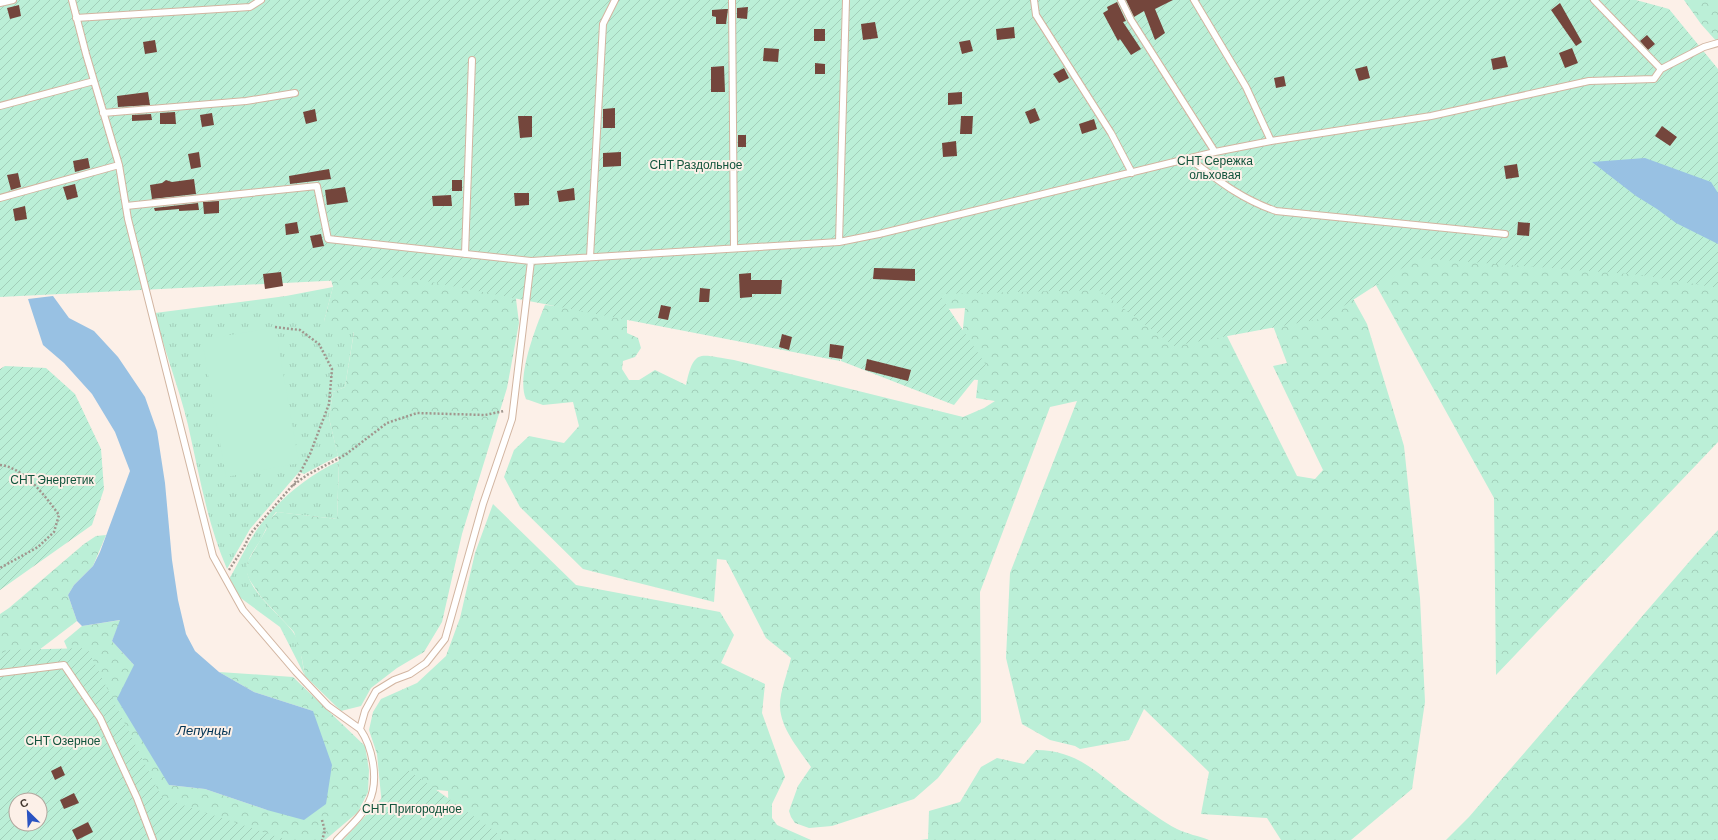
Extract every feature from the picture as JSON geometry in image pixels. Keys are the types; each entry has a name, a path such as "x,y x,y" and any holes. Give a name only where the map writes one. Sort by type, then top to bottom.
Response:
{"lane":[{"path":"0,3 14,0"},
{"path":"72,0 103,113 119,164 126,206 213,556 243,610 296,672 328,706 360,729 365,736 372,757 375,784 371,799 364,811 337,840"},
{"path":"76,18 250,7 259,3 261,0"},
{"path":"590,257 603,24 615,0"},
{"path":"732,0 734,248"},
{"path":"839,242 846,0"},
{"path":"1034,0 1036,15 1111,132 1132,172"},
{"path":"1121,0 1131,20 1215,152"},
{"path":"1194,0 1246,87 1271,141"},
{"path":"1594,0 1662,69"},
{"path":"126,206 317,186 328,239 531,261 839,242 879,234 1215,152 1271,141 1431,116 1589,81 1654,79 1662,69 1704,47 1718,43"},
{"path":"465,254 472,60"},
{"path":"0,106 94,81"},
{"path":"103,113 246,101 295,93"},
{"path":"1190,159 1230,190 1259,205 1276,211 1505,234"},
{"path":"0,198 119,164"},
{"path":"360,729 365,711 376,690 394,680 410,674 426,663 445,639 483,504 512,419 531,261"},
{"path":"0,673 64,665 100,718 132,786 153,840"}],"path":[{"path":"225,577 244,547 251,532 292,486 310,454 329,404 332,369 319,344 300,330 275,327"},
{"path":"292,486 308,475 345,455 387,423 417,413 485,415 504,411 514,405"},
{"path":"0,465 22,474 44,494 59,515 54,532 38,547 0,568"},
{"path":"322,820 325,831 322,840"}],"green space":[{"path":"0,0 1636,0 1669,9 1718,69 1718,288 1642,275 1418,258 1325,318 1174,346 1099,290 939,294 986,365 954,405 841,361 841,354 840,361 405,277 0,297"},
{"path":"1684,0 1718,0 1718,43 1701,24"},
{"path":"1718,244 1718,442 1496,675 1494,498 1357,251"},
{"path":"916,248 1064,255 1222,326 1297,476 1315,479 1323,470 1273,366 1287,363 1270,318 1345,284 1367,324 1404,446 1420,598 1425,702 1412,789 1351,840 1281,840 1267,818 1201,814 1209,772 1144,709 1129,740 1080,749 1075,746 1050,740 1022,724 1006,658 1010,573 1077,401 1050,407 980,592 981,722 938,778 914,799 832,826 809,828 795,823 791,817 789,811 798,786 811,767 791,738 781,715 781,696 791,658 766,638 726,560 717,559 714,602 583,569 520,507 504,477 514,450 529,436 564,443 579,426 573,402 543,405 526,399 523,378 525,365 532,339 545,305 627,312 627,333 638,338 641,348 635,357 623,361 622,369 629,380 639,380 655,370 686,385 692,364 696,359 700,356 713,356 963,417 984,408 995,401 976,398 978,380 958,378 965,308 945,309"},
{"path":"329,272 513,275 519,323 507,388 462,534 442,622 424,652 397,668 371,688 361,706 341,711 305,676 302,659 294,632 261,597 249,579 246,570 248,561 266,530 268,522 277,512 337,519 339,461 329,418 333,392 345,387 354,332 331,332 324,321 333,287"},
{"path":"333,287 324,321 354,331 345,387 333,392 329,418 338,456 304,474 299,472 250,529 227,569 214,534 204,498 188,425 155,313 286,296"},
{"path":"275,327 299,463 226,477 202,340"},
{"name":"СНТ Энергетик","path":"5,366 46,368 75,394 101,449 104,489 92,525 0,590 0,369"},
{"path":"339,461 337,519 276,512 248,562 247,571 250,581 263,599 296,637 300,647 305,676 280,627 231,591 228,581 254,534 275,507 305,481"},
{"path":"493,504 576,585 720,612 734,635 721,663 765,684 762,713 785,777 772,804 772,818 777,825 811,840 466,840 449,817 448,791 416,788 382,806 377,754 369,730 373,712 381,699 417,683 446,656 460,618 475,553"},
{"path":"1718,530 1718,840 1446,840 1469,817"},
{"path":"106,535 93,566 74,585 68,595 77,621 39,650 0,663 0,614 84,544 96,536"},
{"path":"121,620 112,641 134,665 169,785 205,789 267,810 313,711 254,692 219,672 293,677 365,746 369,770 368,792 358,812 325,840 149,840 64,641 82,626"},
{"name":"СНТ Озерное","path":"87,648 162,798 287,840 0,840 0,654 8,650"},
{"path":"1036,750 1052,751 1079,760 1167,823 1181,831 1209,840 921,840 928,839 929,811 960,802 981,767 997,758 1024,764"},
{"name":"СНТ Пригородное","path":"408,770 496,832 502,840 343,840"}],"water":[{"path":"1645,158 1711,182 1718,193 1718,244 1676,223 1636,196 1592,162"},
{"name":"Лепунцы","path":"53,296 69,318 94,331 118,357 145,397 157,431 165,483 172,560 178,600 186,634 195,651 219,672 254,692 313,711 332,765 326,804 304,820 267,810 205,789 169,785 117,699 134,665 112,641 120,620 82,626 77,621 68,595 74,585 93,566 100,552 130,471 115,432 92,394 64,363 43,345 28,299"}],"building":[{"path":"1126,0 1173,0 1155,9 1165,33 1155,40 1144,11 1134,17"},
{"path":"1117,2 1126,21 1123,22 1141,49 1131,55 1120,39 1118,41 1103,13 1108,10 1107,7"},
{"path":"1560,3 1582,42 1576,46 1551,10"},
{"path":"19,5 21,16 10,19 7,8"},
{"path":"748,7 747,19 737,18 737,8"},
{"path":"728,9 726,24 716,24 716,17 712,16 712,10"},
{"path":"875,22 878,38 863,40 861,24"},
{"path":"1014,27 1015,38 997,40 996,29"},
{"path":"814,29 825,29 825,41 814,41"},
{"path":"1647,35 1655,44 1648,50 1640,41"},
{"path":"155,40 157,52 145,54 143,42"},
{"path":"970,40 973,51 962,54 959,42"},
{"path":"764,48 779,49 778,62 763,61"},
{"path":"1572,48 1578,63 1565,68 1559,53"},
{"path":"1505,56 1508,67 1493,70 1491,59"},
{"path":"815,63 825,64 825,74 815,74"},
{"path":"724,66 725,92 711,92 711,67"},
{"path":"1367,66 1370,78 1359,81 1355,69"},
{"path":"1064,68 1069,78 1059,83 1053,74"},
{"path":"1284,76 1286,86 1276,88 1274,78"},
{"path":"148,92 150,105 118,107 117,96"},
{"path":"962,92 962,104 948,105 948,93"},
{"path":"615,108 615,128 603,128 603,109"},
{"path":"1035,108 1040,120 1030,124 1025,112"},
{"path":"315,109 317,121 306,124 303,112"},
{"path":"175,112 176,124 160,124 160,113"},
{"path":"212,113 214,125 202,127 200,115"},
{"path":"151,114 152,120 132,121 132,115"},
{"path":"518,116 532,116 532,137 520,138"},
{"path":"961,116 973,116 972,134 960,134"},
{"path":"1094,119 1097,129 1082,134 1079,124"},
{"path":"1662,126 1677,137 1670,146 1655,136"},
{"path":"738,135 746,135 746,147 738,147"},
{"path":"956,141 957,156 943,157 942,143"},
{"path":"199,152 201,167 191,169 188,154"},
{"path":"621,152 621,166 603,167 603,153"},
{"path":"88,158 90,168 75,172 73,161"},
{"path":"1517,164 1519,177 1506,179 1504,166"},
{"path":"329,169 331,179 290,184 289,176"},
{"path":"18,173 21,187 11,190 7,175"},
{"path":"194,179 196,194 152,199 150,185 162,183 166,180 172,182"},
{"path":"452,180 462,180 462,191 452,191"},
{"path":"75,184 78,197 67,200 63,187"},
{"path":"345,187 348,202 327,205 325,190"},
{"path":"574,188 575,200 559,202 557,191"},
{"path":"514,193 529,193 529,205 515,206"},
{"path":"451,195 452,206 433,206 432,196"},
{"path":"219,201 219,213 204,214 203,202"},
{"path":"198,203 199,210 179,211 179,209 155,211 154,208"},
{"path":"25,206 27,219 15,221 13,209"},
{"path":"297,222 299,233 286,235 285,224"},
{"path":"1518,222 1530,223 1529,236 1517,235"},
{"path":"321,234 324,246 313,248 310,236"},
{"path":"874,268 915,269 915,281 873,279"},
{"path":"281,272 283,286 265,289 263,274"},
{"path":"751,273 751,280 782,280 781,294 752,294 752,297 740,298 739,274"},
{"path":"700,288 710,289 709,302 699,302"},
{"path":"661,305 671,307 668,320 658,318"},
{"path":"782,334 792,337 789,350 779,347"},
{"path":"830,344 844,346 842,359 829,357"},
{"path":"867,359 911,370 908,381 865,370"},
{"path":"61,766 65,775 55,780 51,771"},
{"path":"74,793 79,803 64,809 60,800"},
{"path":"88,822 93,832 77,840 72,830"}],"park label":[{"name":"СНТ Раздольное","path":"696,165"},
{"name":"СНТ Сережка ольховая","path":"1215,168"}]}
